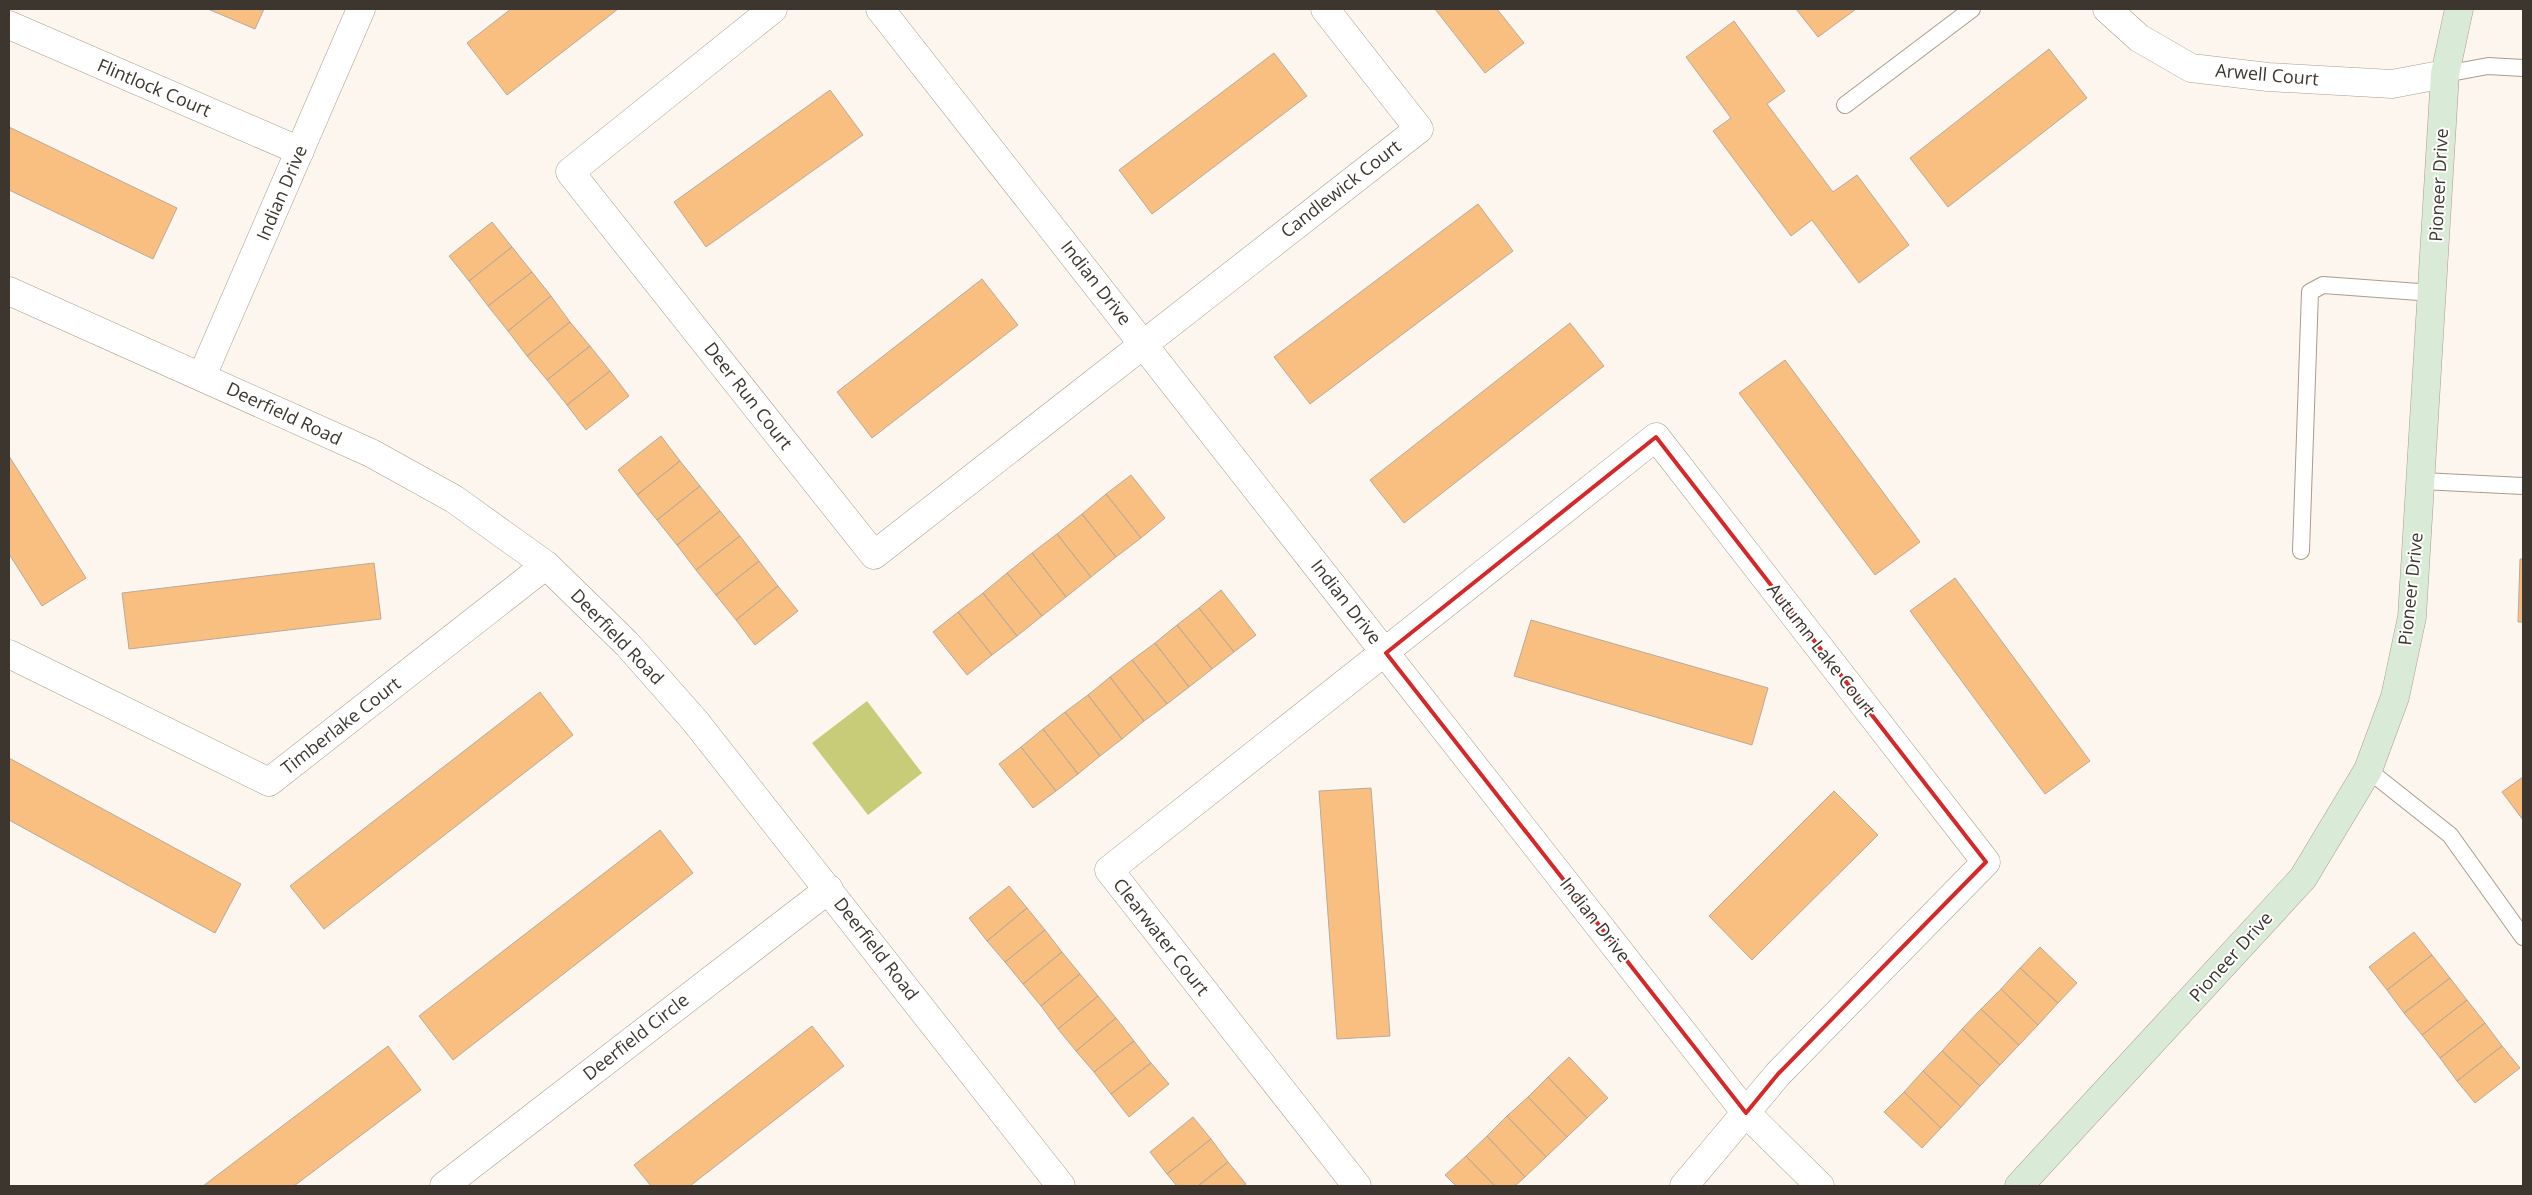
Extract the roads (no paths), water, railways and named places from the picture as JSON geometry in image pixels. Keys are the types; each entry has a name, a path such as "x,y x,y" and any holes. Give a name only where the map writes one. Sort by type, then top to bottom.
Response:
{"street":[{"name":"Indian Drive","path":"202,376 361,9"},
{"name":"Deer Run Court","path":"773,9 570,172 874,555 1144,343"},
{"name":"Indian Drive","path":"880,9 1144,343 1746,1113 1820,1186"},
{"name":"Candlewick Court","path":"1144,343 1419,129 1325,9"},
{"name":"Arwell Court","path":"2107,9 2139,38 2191,68 2268,76 2392,84 2445,74"},
{"name":"Pioneer Drive","path":"2019,1186 2303,878 2368,770 2395,697 2412,617 2422,481 2445,74 2459,9"},
{"name":"Flintlock Court","path":"9,25 300,151"},
{"name":"Deerfield Road","path":"9,291 371,453 454,499 546,565 627,644 695,721 1061,1186"},
{"name":"Autumn Lake Court","path":"1386,653 1656,437 1986,862 1778,1074 1746,1113"},
{"name":"Timberlake Court","path":"9,654 269,782 546,565"},
{"name":"Clearwater Court","path":"1357,1186 1108,870 1386,653"},
{"name":"Deerfield Circle","path":"444,1186 829,889"},
{"path":"1684,1186 1746,1113"}],"lane":[{"path":"1845,106 1972,9"},
{"path":"2445,74 2488,66 2523,68"},
{"path":"2301,551 2310,292 2323,285 2433,293"},
{"path":"2422,481 2523,486"},
{"path":"2368,770 2450,835 2523,937"}]}
